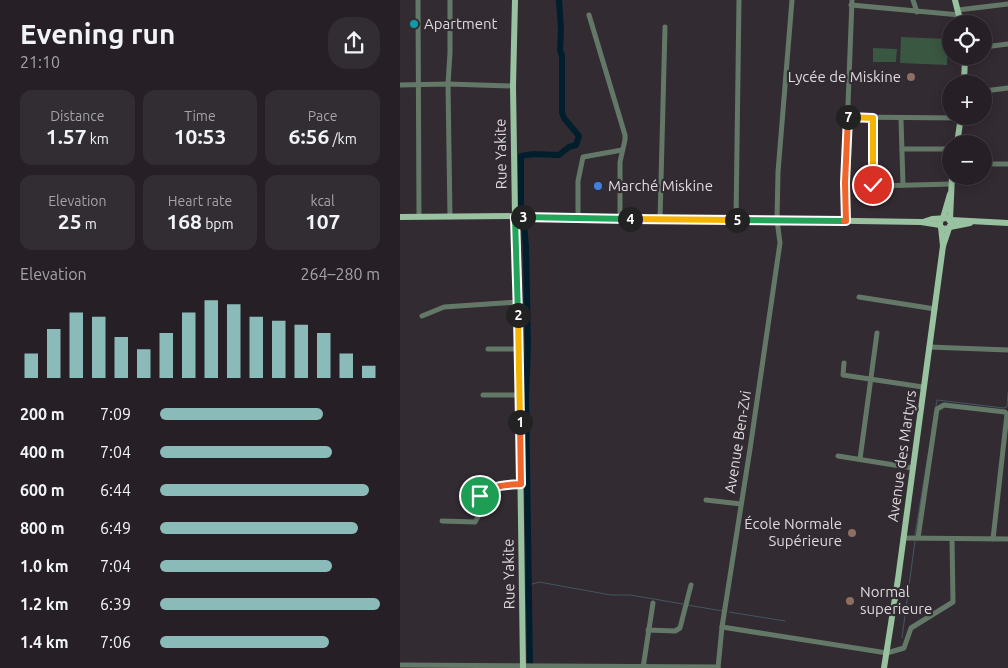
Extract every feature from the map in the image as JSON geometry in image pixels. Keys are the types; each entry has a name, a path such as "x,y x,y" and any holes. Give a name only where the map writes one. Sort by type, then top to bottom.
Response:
{"main road":[{"name":"Rue Yakite","path":"514,0 513,86 519,217 518,302 524,666"},
{"path":"955,0 960,15"},
{"name":"Avenue des Martyrs","path":"884,668 951,187"},
{"path":"400,217 922,222 932,219 946,223 962,220 1008,223"}],"street":[{"path":"418,0 419,216"},
{"path":"450,0 448,84 450,217"},
{"path":"736,220 739,0"},
{"name":"Avenue Ben-Zvi","path":"718,668 722,627 780,243 776,220 778,172 792,0"},
{"path":"913,0 917,12"},
{"path":"846,221 845,183 851,2 917,12 959,12 1008,4"},
{"path":"588,15 625,135 620,162 620,218"},
{"path":"660,219 665,27"},
{"path":"992,46 1008,44"},
{"path":"400,85 513,86"},
{"path":"992,90 1008,88"},
{"path":"847,117 901,119 942,118"},
{"path":"873,118 872,183 876,186 951,187"},
{"path":"901,119 903,185"},
{"path":"902,150 942,149"},
{"path":"578,218 578,181 583,157 622,150"},
{"path":"992,164 1008,164"},
{"path":"859,297 935,309"},
{"path":"422,316 444,307 518,302"},
{"path":"860,459 877,334"},
{"path":"929,347 1008,350"},
{"path":"488,349 519,349"},
{"path":"844,363 843,375 923,387"},
{"path":"483,395 520,395"},
{"path":"918,538 936,409 938,406 944,405 1005,412 1007,414 1001,484 993,539"},
{"path":"838,456 913,468"},
{"path":"442,521 475,522 478,517 481,494 504,485 521,484"},
{"path":"1001,484 1008,484"},
{"path":"706,500 741,504"},
{"path":"903,538 1008,539"},
{"path":"722,627 887,653 904,648 911,628 953,602 952,538"},
{"path":"648,630 675,631 680,628 691,585"},
{"path":"644,667 653,603"},
{"path":"400,665 718,668"}],"green space":[{"path":"901,37 942,39 942,65 900,63"},
{"path":"873,48 897,49 896,62 873,62"}],"waterway":[{"path":"530,668 526,396 528,346 526,247 521,213 521,156 533,154 559,155 569,147 576,145 579,136 564,118 562,112 559,0"},
{"path":"915,535 937,400 1004,408 1007,407 1008,393"},
{"path":"902,638 915,541"},
{"path":"529,585 539,582 611,595 630,595 683,604"},
{"path":"687,605 723,611"},
{"path":"729,612 785,621"}],"place":[{"name":"Apartment","path":"414,24"},
{"name":"Lycée de Miskine","path":"911,77"},
{"name":"Marché Miskine","path":"598,186"},
{"name":"École Normale Supérieure","path":"852,533"},
{"name":"Normal superieure","path":"850,601"}],"route":[{"path":"480,496 482,493 504,485 521,484 515,217 846,221 847,117 873,118 873,185"}]}
